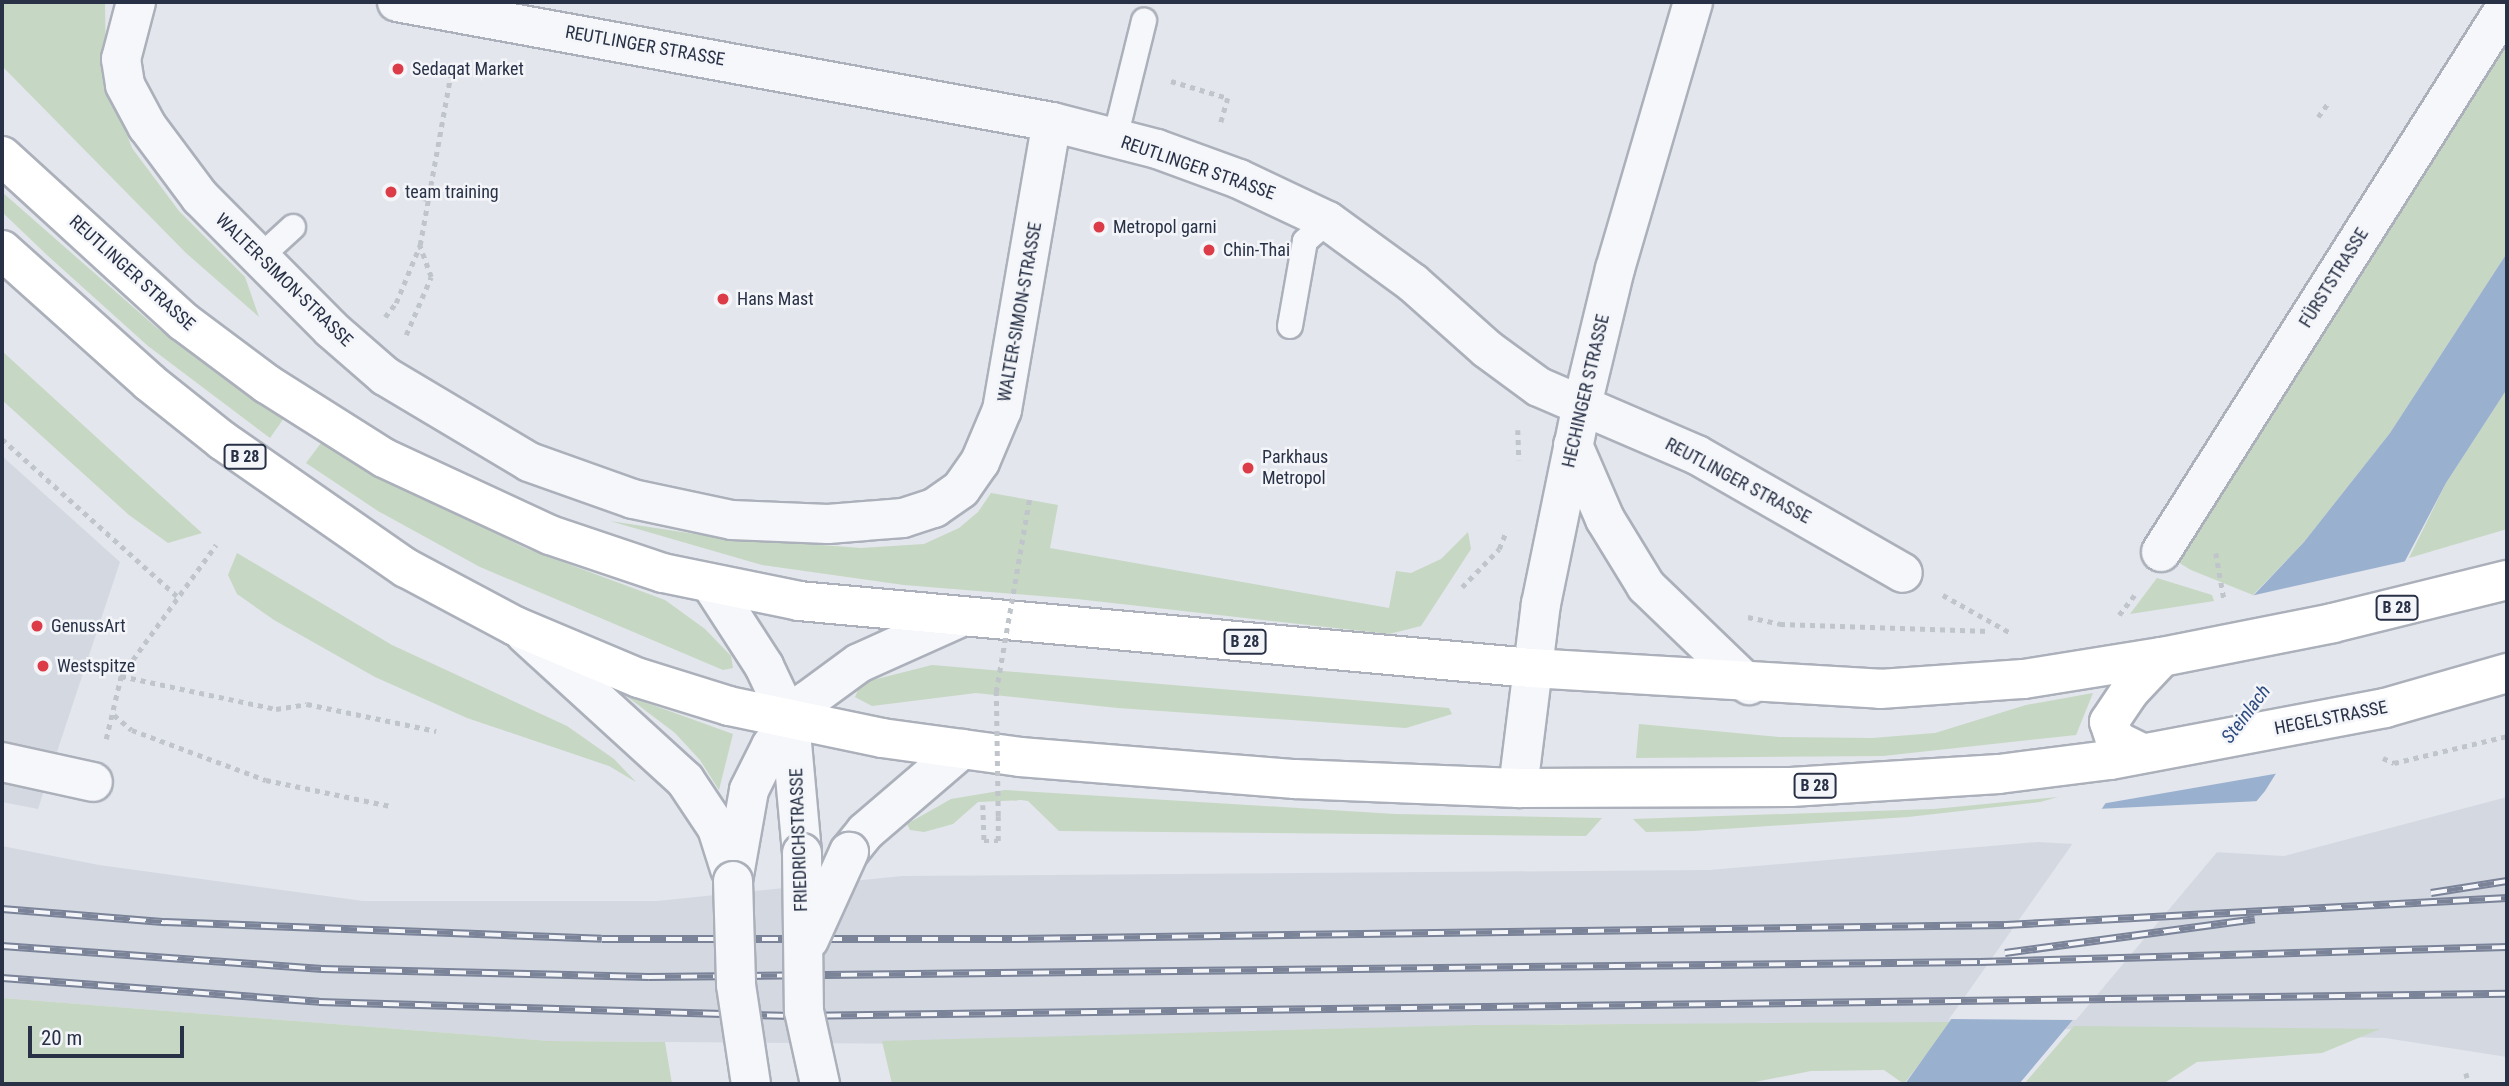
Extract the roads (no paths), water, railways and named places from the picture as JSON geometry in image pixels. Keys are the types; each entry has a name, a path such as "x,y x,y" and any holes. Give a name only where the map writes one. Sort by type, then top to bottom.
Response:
{"main road":[{"name":"REUTLINGER STRASSE","path":"2,156 184,321 267,384 384,458 458,496 573,543 711,584"},
{"name":"B 28","path":"2,250 149,382 223,441 406,568 515,626 670,688 790,721 962,750 1202,773 1518,788 1791,787 1999,774 2124,753"},
{"name":"B 28","path":"711,584 799,601 959,618 1531,668 1749,685 1941,687 2168,656 2333,623 2507,580"},
{"path":"2124,753 2110,733 2112,715 2168,656"},
{"name":"HEGELSTRASSE","path":"2124,753 2385,708 2507,673"}],"street":[{"name":"WALTER-SIMON-STRASSE","path":"136,2 121,52 125,85 171,161 259,258 385,376 529,462 633,499 732,520 828,524 903,518 934,508 961,489 980,462 1002,410 1052,122"},
{"name":"REUTLINGER STRASSE","path":"397,2 462,8 1052,122 1115,138 1239,179 1328,221 1413,283 1487,349 1539,387 1697,455 1903,573"},
{"name":"HECHINGER STRASSE","path":"1518,788 1531,668 1581,405 1615,269 1693,2"},
{"name":"FÜRSTSTRASSE","path":"2161,552 2507,5"},
{"path":"1573,445 1605,519 1646,586 1749,685"},
{"path":"711,584 764,666 790,721"},
{"name":"B 28","path":"790,721 843,671 959,618"},
{"path":"515,626 685,780 717,828 732,872"},
{"name":"FRIEDRICHSTRASSE","path":"790,721 802,853 807,1038 820,1084"},
{"name":"FRIEDRICHSTRASSE","path":"751,1084 741,1045 732,872 749,790 771,746 790,721"},
{"path":"804,955 849,852 865,832 962,750"},
{"path":"2,762 93,782"}],"lane":[{"path":"1115,138 1144,21"},
{"path":"1290,326 1305,241 1328,221"},
{"path":"259,258 293,227"}],"water":[{"name":"Steinlach","path":"2507,253 2507,389 2446,483 2384,601 2265,791 2019,1084 1905,1084 2103,807 2217,634 2304,542 2390,433"}],"railway":[{"path":"2431,893 2507,881"},
{"path":"2,909 165,922 602,939 1012,939 2006,925 2507,898"},
{"path":"2005,953 2255,919"},
{"path":"2,946 322,969 649,977 1980,962 2507,947"},
{"path":"2,978 319,1002 793,1016 2507,994"}],"place":[{"name":"Sedaqat Market","path":"398,69"},
{"name":"team training","path":"391,192"},
{"name":"Metropol garni","path":"1099,227"},
{"name":"Chin-Thai","path":"1209,250"},
{"name":"Hans Mast","path":"723,299"},
{"name":"Parkhaus Metropol","path":"1248,468"},
{"name":"GenussArt","path":"37,626"},
{"name":"Westspitze","path":"43,666"}]}
